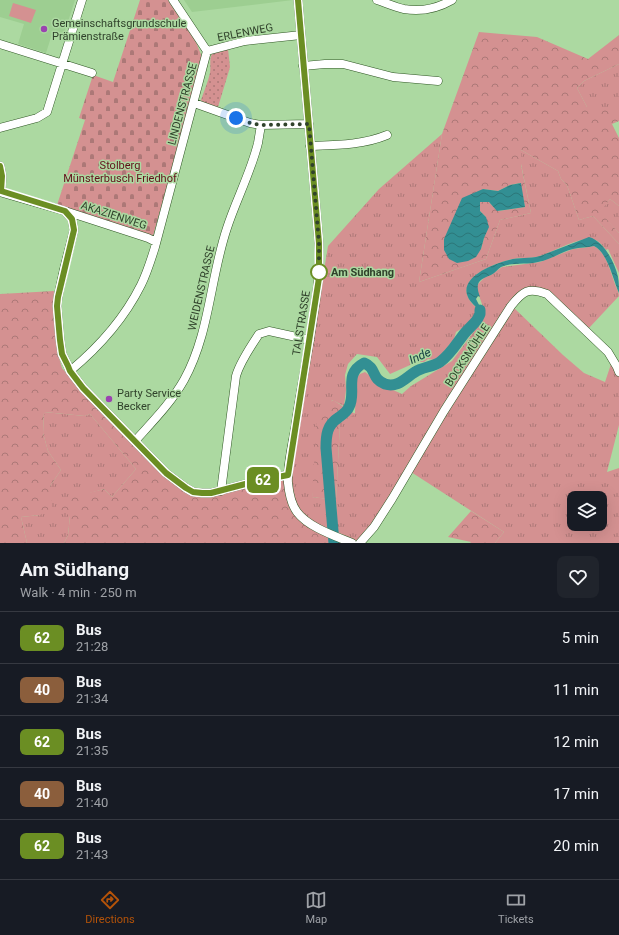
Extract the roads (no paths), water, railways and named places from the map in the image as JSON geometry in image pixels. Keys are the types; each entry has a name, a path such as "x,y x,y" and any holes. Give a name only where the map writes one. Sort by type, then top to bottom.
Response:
{"street":[{"path":"0,128 37,118 47,112 82,0"},
{"name":"ERLENWEG","path":"173,0 208,51 245,41 300,35"},
{"name":"TALSTRASSE","path":"298,0 320,246 319,278 288,475 288,484 293,504 297,512 304,520 313,526 352,543"},
{"path":"377,0 404,9 427,9 452,0"},
{"path":"0,44 92,73"},
{"name":"LINDENSTRASSE","path":"70,371 100,344 120,320 142,284 156,242 208,51"},
{"path":"304,66 343,64 393,77 438,81"},
{"path":"194,103 250,123 261,125 309,124"},
{"name":"WEIDENSTRASSE","path":"135,441 170,401 184,379 196,352 204,326 227,228 254,157 261,125"},
{"path":"310,146 350,144 374,140 387,135"},
{"path":"0,166 2,176 1,191"},
{"name":"AKAZIENWEG","path":"1,191 148,238 156,242"},
{"path":"65,211 72,219 74,230 59,289 57,306 62,354 70,371 83,388 166,473 193,492 211,493 288,475"},
{"name":"BOCKSMÜHLE","path":"360,543 374,527 444,411 511,306 520,295 529,291 538,291 547,294 608,352 619,372"},
{"path":"221,491 238,369 259,334 269,331 310,340"}],"water":[{"path":"521,183 525,207 497,211 489,202 480,202 480,211 486,217 489,227 481,249 476,257 468,261 457,263 449,259 444,250 444,239 462,198 483,189 498,191 510,185"},
{"path":"589,237 599,243 608,253 618,277 619,293 610,267 599,249 594,246 576,248 534,263 505,265 480,280 478,288 480,297 478,296 476,299 482,314 477,325 473,320 476,314 476,307 469,298 466,290 474,276 500,262 540,256"}],"waterway":[{"name":"Inde","path":"334,543 326,439 331,424 346,412 349,407 352,395 352,378 354,372 364,363 371,368 381,382 390,385 398,384 418,370 437,364 444,359 477,320 480,310"}],"place":[{"name":"Gemeinschaftsgrundschule Prämienstraße","path":"44,29"},
{"name":"Am Südhang","path":"319,272"},
{"name":"Party Service Becker","path":"109,399"}],"park label":[{"name":"Stolberg Münsterbusch Friedhof","path":"120,171"}]}
